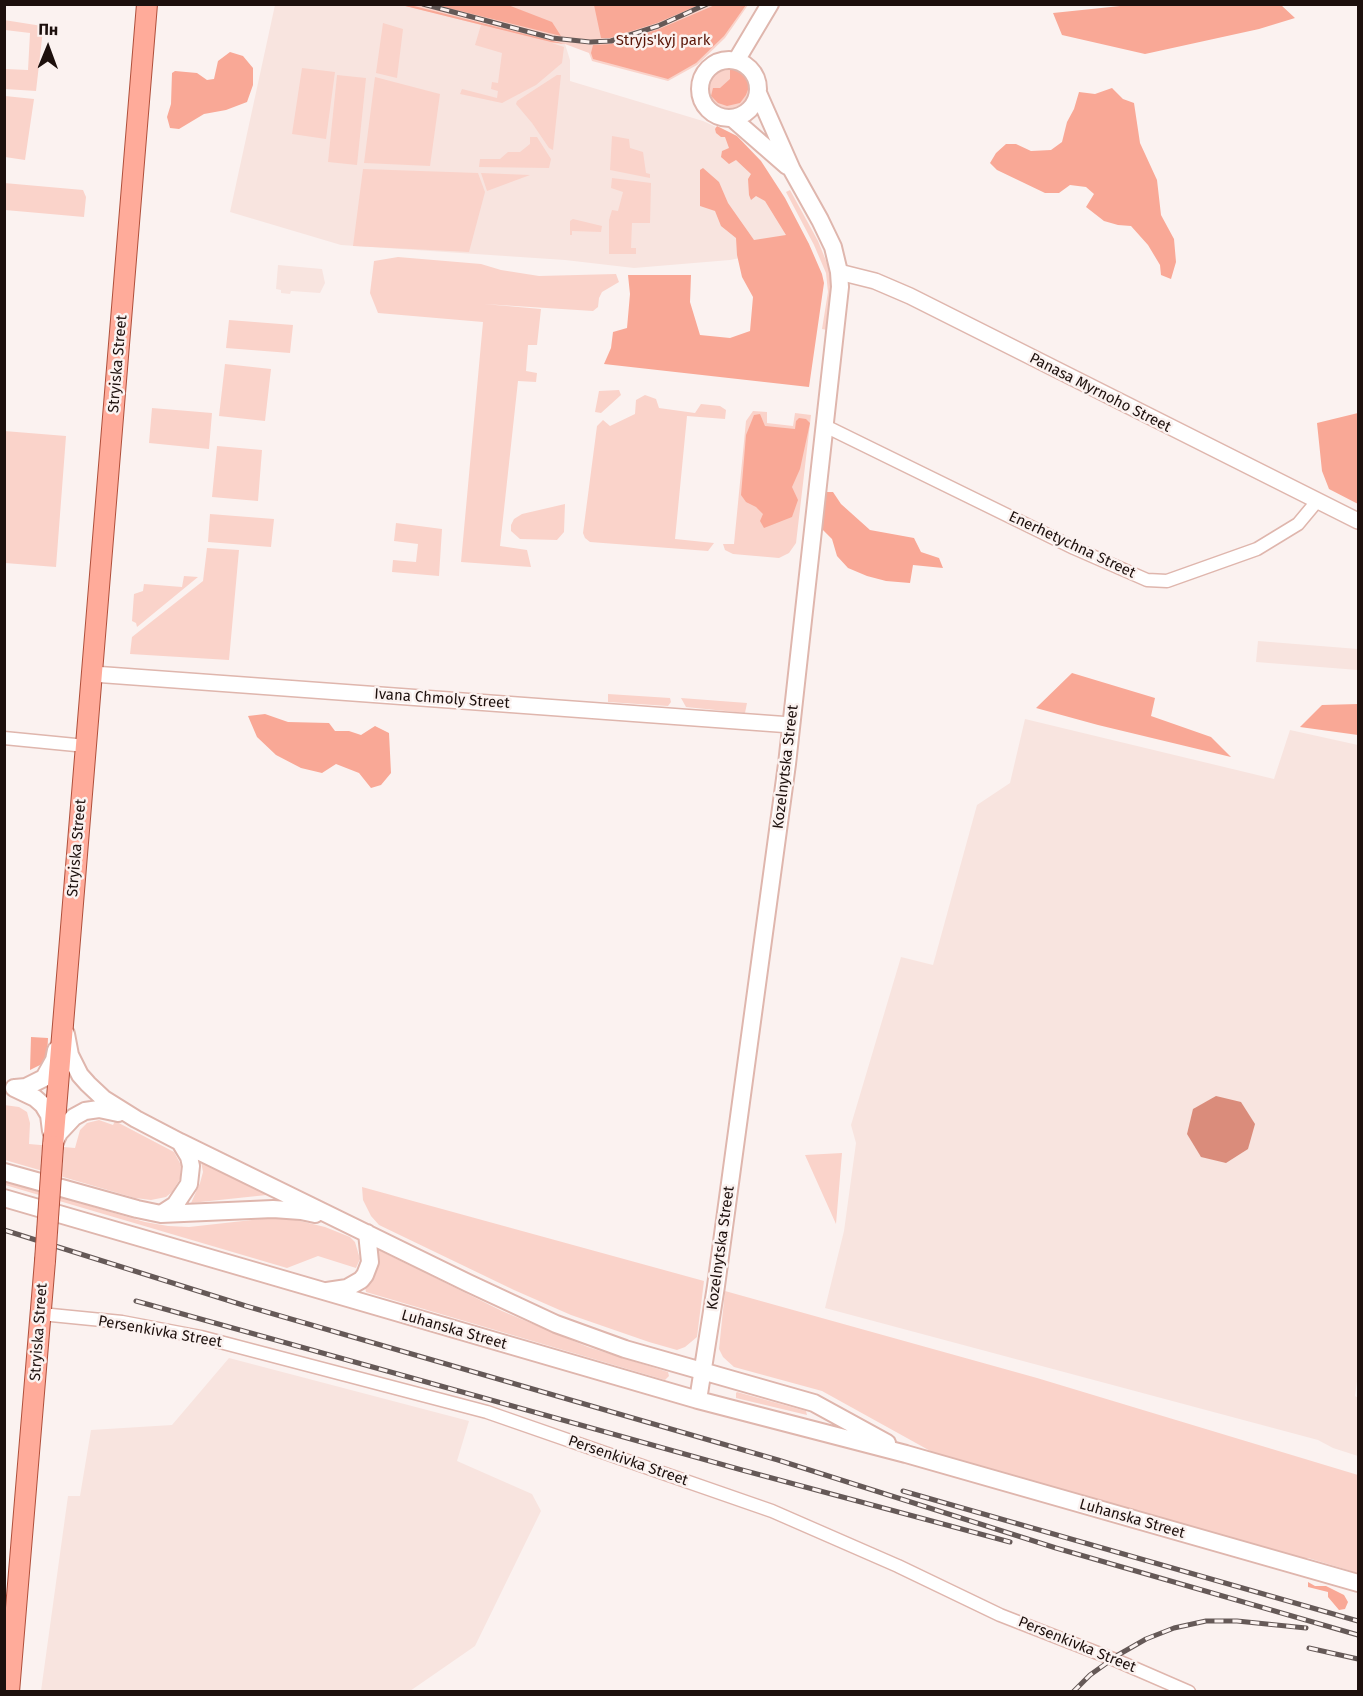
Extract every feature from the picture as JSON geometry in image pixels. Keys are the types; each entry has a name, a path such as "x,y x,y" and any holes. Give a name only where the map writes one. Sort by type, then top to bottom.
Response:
{"main road":[{"name":"Stryiska Street","path":"9,1692 147,4"},
{"path":"736,61 770,4"},
{"path":"724,60 736,61 750,69 755,76 758,93 755,102 741,116 722,117 713,113 706,106 701,96 700,84 705,73 713,64 724,60"},
{"name":"Kozelnytska Street","path":"698,1400 784,783 840,294 839,272 833,247 792,170 758,93"},
{"name":"Kozelnytska Street","path":"732,118 792,170"},
{"path":"10,1088 39,1082 46,1075 54,1060 63,1015"},
{"name":"Luhanska Street","path":"63,1015 70,1055 80,1075 104,1099 180,1142 556,1324 625,1349 814,1404 852,1422 906,1454"},
{"path":"10,1088 35,1098 43,1105 49,1115 53,1146"},
{"name":"Luhanska Street","path":"53,1146 66,1125 85,1111 99,1109 113,1111 136,1119"},
{"path":"161,1214 175,1205 189,1184 191,1166 189,1157 180,1142"},
{"name":"Luhanska Street","path":"4,1172 161,1214 273,1209 301,1211 337,1219"},
{"name":"Luhanska Street","path":"4,1198 698,1400 906,1454 1359,1583"},
{"path":"322,1292 347,1288 365,1275 370,1262 367,1233"}],"street":[{"name":"Panasa Myrnoho Street","path":"839,272 881,283 910,296 1359,521"},
{"name":"Enerhetychna Street","path":"824,426 1074,548 1147,580 1167,581 1257,549 1298,524 1318,500"},
{"name":"Ivana Chmoly Street","path":"93,674 790,725"},
{"path":"4,738 86,746"},
{"name":"Persenkivka Street","path":"40,1314 122,1322 201,1337 488,1412 772,1511 1000,1614 1189,1692"}],"shaded area":[{"path":"275,5 401,5 565,44 570,60 570,81 703,121 736,136 809,244 730,260 634,268 565,260 341,245 230,212"},
{"path":"278,265 322,269 325,283 320,293 291,291 290,294 281,293 281,290 276,289"},
{"path":"1258,641 1358,649 1358,670 1256,662"},
{"path":"1025,719 1274,779 1290,730 1358,745 1358,1374 1355,1396 1358,1398 1358,1456 1333,1448 1318,1440 825,1308 844,1231 856,1143 851,1125 901,957 933,965 977,805 1010,783"},
{"path":"1216,1096 1241,1102 1255,1124 1248,1149 1226,1163 1201,1157 1187,1134 1193,1109"},
{"path":"229,1358 469,1421 457,1461 532,1494 541,1511 475,1646 410,1691 41,1691 68,1496 80,1496 91,1430 172,1425"}],"green space":[{"path":"594,4 699,5 657,23 610,38 601,38"},
{"name":"Stryjs'kyj park","path":"401,5 748,5 725,38 697,65 668,81 592,61 589,53 565,44 552,43 564,47 562,63 536,85 502,103 460,94 462,89 497,98 498,91 491,89 492,82 498,83 502,53 475,45 481,25"},
{"path":"401,5 410,5 565,44 551,42"},
{"path":"436,5 508,5 552,22 561,36"},
{"path":"715,5 746,5 724,36 696,63 668,79 593,59 591,53 593,45 611,44 659,29"},
{"path":"1130,5 1281,5 1295,18 1259,29 1145,54 1062,35 1053,13"},
{"path":"4,20 42,26 36,91 5,89 5,69 28,70 30,33 5,30"},
{"path":"383,23 403,29 397,78 376,73"},
{"path":"230,52 243,56 253,68 253,85 247,102 226,110 204,114 179,129 170,128 167,117 171,104 172,73 175,71 197,73 207,80 214,79 218,61"},
{"path":"729,65 745,72 752,88 745,104 729,111 713,104 706,88 713,72"},
{"path":"735,65 746,71 749,87 740,103 727,106 718,103 711,96 713,88 720,88 730,79 730,70"},
{"path":"302,68 335,72 326,139 292,134"},
{"path":"337,75 366,78 357,165 328,162"},
{"path":"557,75 561,75 553,150 549,148 516,104 517,101"},
{"path":"375,77 440,94 430,166 364,163"},
{"path":"1112,88 1123,99 1134,103 1140,143 1157,180 1161,215 1174,239 1176,262 1171,279 1161,275 1160,265 1148,245 1131,226 1104,221 1086,207 1094,194 1086,187 1070,185 1059,193 1045,193 997,170 990,163 996,153 1006,144 1016,144 1031,151 1051,150 1062,142 1079,92 1095,94"},
{"path":"5,96 34,99 25,160 5,157"},
{"path":"717,126 737,136 761,161 785,198 822,274 824,283 809,387 604,364 611,348 613,332 627,328 630,294 628,275 691,275 690,302 700,335 730,338 750,331 753,297 742,277 736,238 721,226 715,211 700,206 700,170 703,168 719,182 728,203 754,240 786,235 765,201 756,196 751,200 748,179 751,174 736,160 729,164 721,157 722,151 729,148 725,137 716,133"},
{"path":"612,136 629,139 630,148 643,152 646,173 650,174 650,178 610,170"},
{"path":"530,137 537,137 551,159 549,168 479,167 480,159 500,159 508,152 520,152 530,144"},
{"path":"363,169 478,173 485,192 469,252 353,246"},
{"path":"481,173 530,175 487,191"},
{"path":"612,178 651,183 650,223 632,223 631,248 636,248 636,254 609,254 609,220 612,210 618,211 623,192 611,188"},
{"path":"4,183 83,190 86,197 84,217 5,210"},
{"path":"790,190 818,241 831,273 832,285 827,330 822,329 828,292 826,273 786,192"},
{"path":"573,219 602,226 601,232 572,231 570,235 570,221"},
{"path":"398,257 481,264 501,270 539,276 616,274 619,282 602,292 598,307 593,311 484,304 541,309 537,345 528,345 526,371 537,373 536,382 518,381 500,546 527,550 531,567 461,562 483,322 378,313 370,293 374,261"},
{"path":"229,320 293,325 290,353 226,348"},
{"path":"225,364 271,369 265,421 219,416"},
{"path":"619,390 621,395 601,413 595,412 599,391"},
{"path":"645,395 656,399 659,408 695,413 701,404 720,406 726,410 725,419 687,416 675,539 714,543 708,551 590,542 585,538 583,533 597,426 603,420 610,426 635,414 636,400"},
{"path":"152,408 212,413 209,449 149,443"},
{"path":"753,411 767,412 767,423 793,426 795,413 811,415 796,543 789,553 779,558 733,554 725,550 723,544 734,544 746,421"},
{"path":"1358,413 1358,504 1329,489 1322,471 1317,423"},
{"path":"760,414 765,426 795,429 799,418 806,419 810,423 800,469 792,487 798,500 792,517 764,528 760,521 763,514 746,502 741,495 746,435 754,415"},
{"path":"4,431 66,436 56,567 5,563"},
{"path":"217,446 262,450 258,501 212,497"},
{"path":"824,492 833,492 841,504 870,530 914,538 921,552 939,558 943,568 913,565 910,583 886,581 848,568 837,556 832,539 822,529 816,510"},
{"path":"565,504 564,532 557,540 520,539 511,531 514,519 522,514"},
{"path":"210,514 274,519 271,547 208,542"},
{"path":"396,523 442,529 439,576 392,572 393,560 416,562 418,544 394,541"},
{"path":"207,548 239,550 229,660 130,654 132,637 203,581"},
{"path":"184,576 198,577 137,627 132,621 134,594 143,591 144,584 182,587"},
{"path":"1072,673 1155,698 1151,716 1211,737 1231,757 1036,708"},
{"path":"608,694 670,698 671,702 668,706 608,702"},
{"path":"681,698 747,703 745,713 686,707"},
{"path":"1358,704 1358,735 1300,727 1322,705"},
{"path":"265,714 288,722 329,723 335,731 349,731 361,735 375,726 389,733 391,773 381,785 371,788 359,773 336,764 322,773 301,768 276,755 257,737 248,716"},
{"path":"31,1037 48,1038 47,1058 30,1070"},
{"path":"4,1105 19,1107 27,1112 30,1123 29,1144 75,1148 80,1130 87,1123 99,1120 113,1125 115,1121 174,1152 181,1165 180,1179 166,1197 151,1200 135,1198 5,1160"},
{"path":"842,1153 836,1224 805,1155"},
{"path":"200,1156 276,1194 191,1203 203,1172"},
{"path":"4,1181 145,1222 168,1226 189,1227 270,1218 292,1219 325,1227 350,1237 355,1242 360,1259 356,1268 318,1256 287,1268 5,1185"},
{"path":"362,1187 704,1281 697,1337 685,1347 677,1350 571,1315 514,1290 379,1225 371,1216 363,1200"},
{"path":"373,1247 502,1311 588,1347 668,1372 669,1376 665,1380 366,1292 364,1282"},
{"path":"725,1291 1037,1378 1358,1475 1358,1573 1308,1558 1293,1558 934,1453 822,1391 734,1367 723,1357 719,1349"},
{"path":"737,1392 806,1411 807,1415 736,1398"},
{"path":"1308,1582 1315,1586 1326,1586 1344,1595 1348,1602 1345,1609 1339,1610 1328,1597 1328,1592 1308,1587"}],"railway":[{"path":"423,4 552,38 590,42 611,41 658,26 707,4"},
{"path":"4,1230 246,1306 778,1460 1056,1548 1358,1635"},
{"path":"136,1301 742,1470 1010,1542"},
{"path":"903,1491 1358,1621"},
{"path":"1073,1692 1090,1675 1118,1655 1146,1639 1174,1628 1206,1621 1237,1621 1306,1628"},
{"path":"1309,1648 1358,1659"}]}
